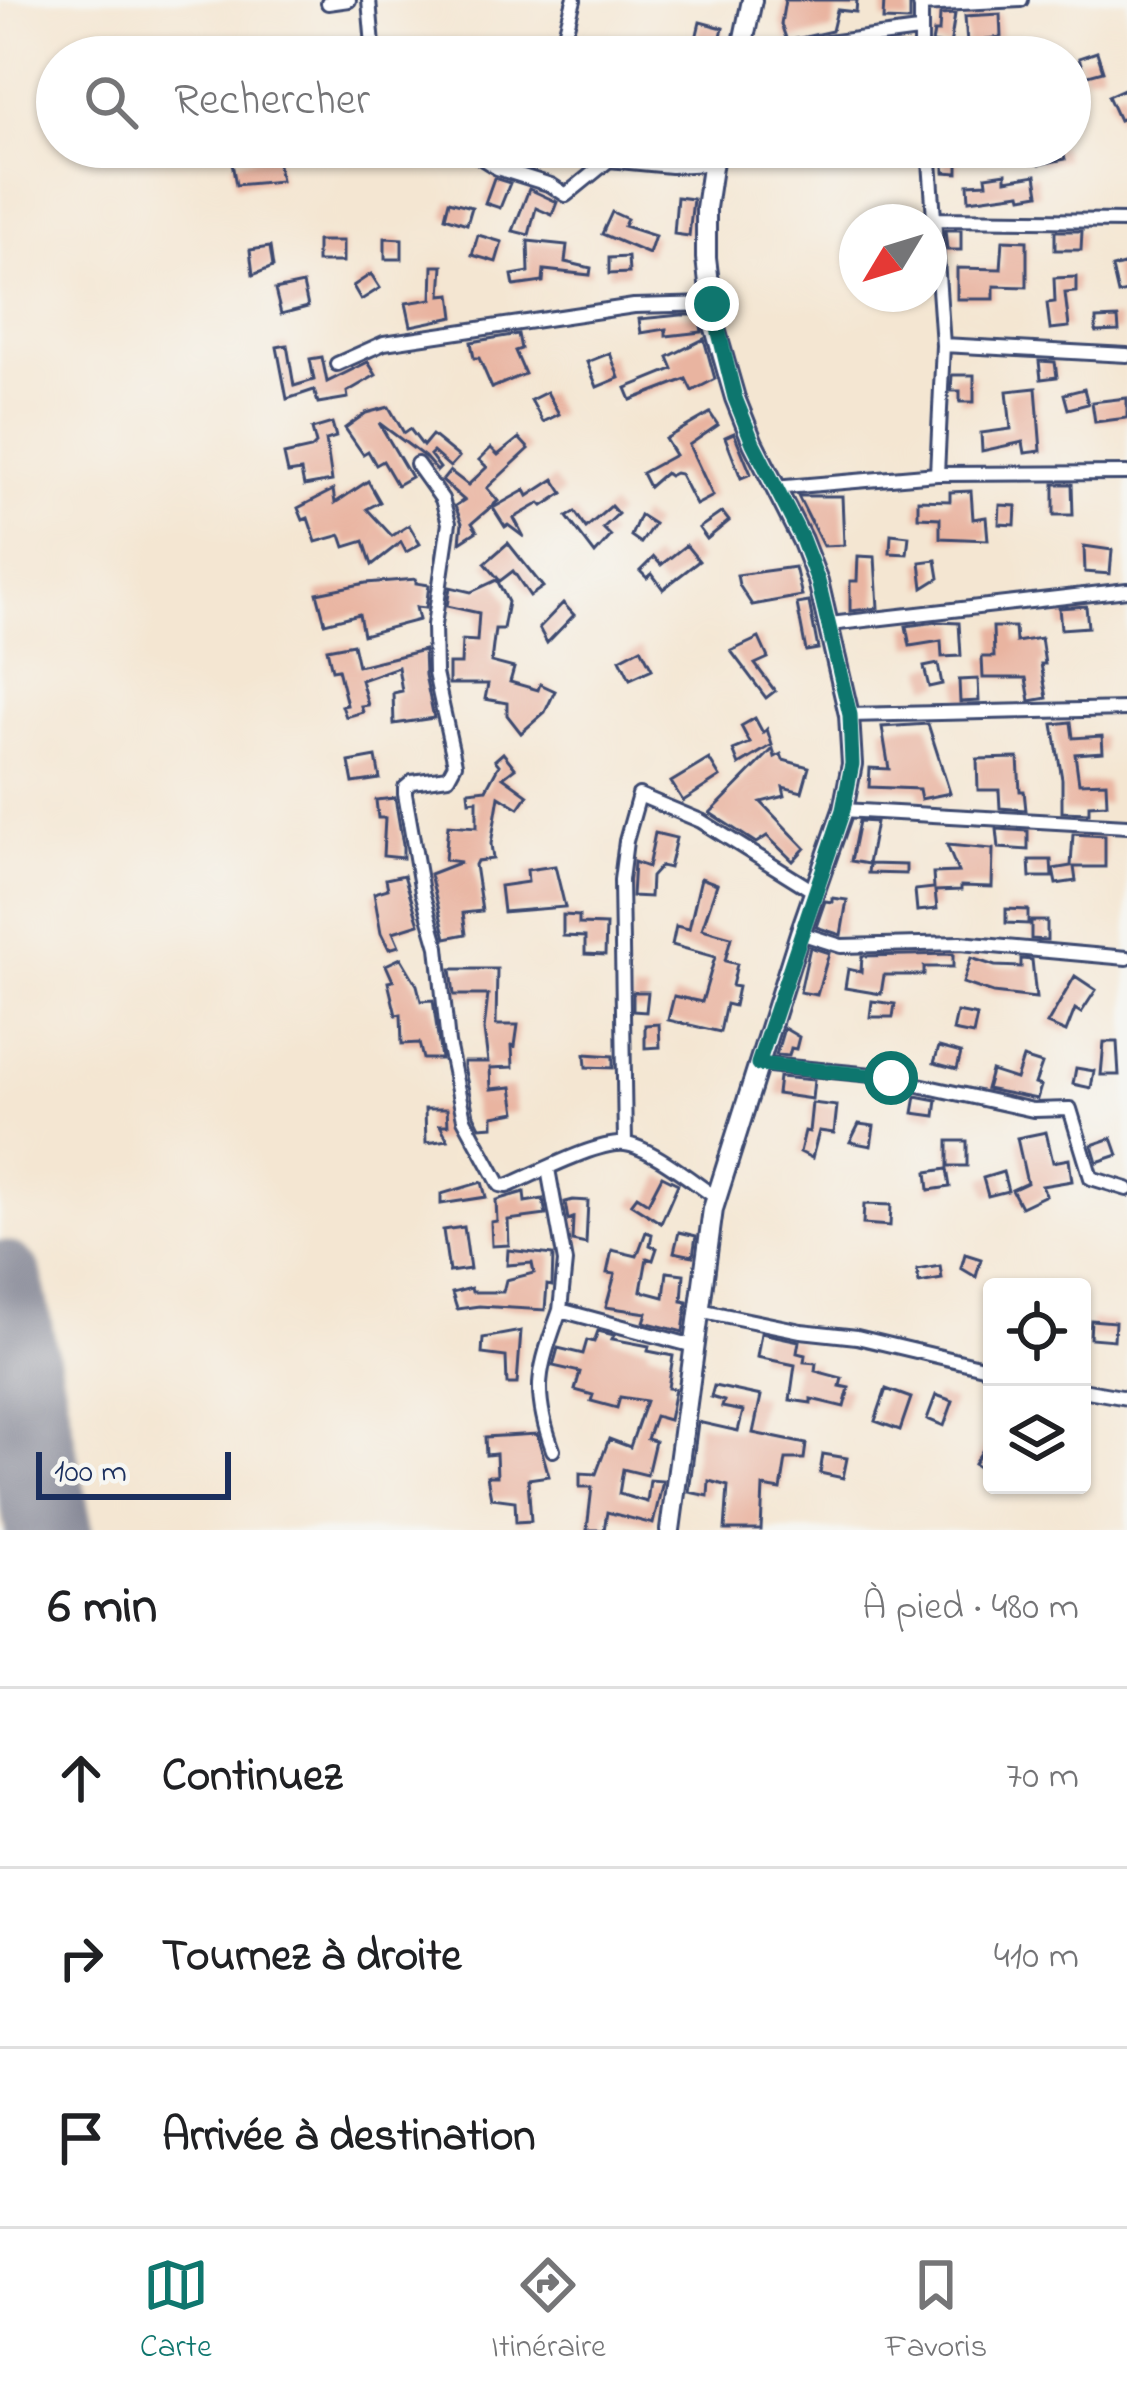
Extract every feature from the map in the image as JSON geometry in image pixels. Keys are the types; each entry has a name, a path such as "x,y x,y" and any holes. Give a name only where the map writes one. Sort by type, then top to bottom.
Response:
{"main road":[{"path":"744,36 752,0"},
{"path":"670,1530 717,1198 843,810 852,764 850,715 830,624 802,539 735,398 712,304 706,258 712,168"}],"street":[{"path":"328,3 349,0"},
{"path":"369,0 372,36"},
{"path":"565,36 574,0"},
{"path":"919,36 921,2 1021,0"},
{"path":"881,36 919,31"},
{"path":"503,168 566,195 599,168"},
{"path":"513,172 515,168"},
{"path":"930,168 933,204"},
{"path":"947,219 1127,221"},
{"path":"337,364 384,343 634,306 712,304"},
{"path":"937,474 941,312"},
{"path":"943,345 1127,356"},
{"path":"417,464 442,499 449,523 434,625 435,673 454,764 448,777 412,782 405,794 422,892 438,947 448,1043 464,1119 494,1178 507,1186 604,1147 625,1144 658,1159 717,1198"},
{"path":"774,488 937,474 1127,472"},
{"path":"830,624 1127,590"},
{"path":"850,715 1127,709"},
{"path":"625,1144 621,880 639,795 701,821 815,892"},
{"path":"843,810 1127,826"},
{"path":"800,933 841,946 961,943 1127,958"},
{"path":"758,1064 873,1075 1033,1110 1070,1109 1091,1178 1127,1189"},
{"path":"548,1169 565,1262 560,1310 541,1365 539,1387 539,1412 553,1450"},
{"path":"560,1310 694,1346"},
{"path":"699,1310 801,1331 857,1336 983,1368"},
{"path":"1091,1392 1127,1398"}],"building":[{"path":"785,0 857,0 856,12 837,10 832,31 785,36 781,24"},
{"path":"884,0 910,0 910,21 883,20"},
{"path":"955,14 952,36 933,36 939,32 940,15"},
{"path":"1000,14 1001,36 966,36 965,16"},
{"path":"700,22 723,28 721,36 697,36"},
{"path":"1097,52 1103,71 1091,74 1091,54"},
{"path":"1124,89 1127,117 1119,120 1108,96"},
{"path":"233,168 279,168 281,181 236,185"},
{"path":"1006,173 1006,180 1036,175 1039,194 969,200 968,184 987,183 986,176"},
{"path":"494,178 510,183 500,208 485,203"},
{"path":"529,189 557,202 552,215 536,208 529,235 513,231"},
{"path":"677,197 693,199 689,236 674,234"},
{"path":"449,201 472,207 467,224 445,217"},
{"path":"612,212 627,219 624,226 655,236 649,254 602,234"},
{"path":"947,230 961,230 961,250 947,250"},
{"path":"1055,231 1082,231 1081,250 1055,250"},
{"path":"478,235 502,242 496,262 472,255"},
{"path":"385,238 402,239 402,259 385,259"},
{"path":"1003,240 1027,241 1027,287 994,286 994,299 957,299 957,268 1001,269"},
{"path":"317,241 343,241 343,262 317,262"},
{"path":"528,241 567,245 565,262 591,268 590,275 544,270 543,282 514,286 512,275 529,272"},
{"path":"270,247 273,267 253,275 250,250"},
{"path":"628,257 629,273 609,274 609,258"},
{"path":"1127,264 1127,292 1118,294 1112,268"},
{"path":"433,266 443,266 441,295 451,294 454,317 411,326 406,303 432,299"},
{"path":"371,274 380,288 361,300 353,286"},
{"path":"1076,277 1076,292 1065,293 1069,327 1050,329 1047,303 1055,302 1054,278"},
{"path":"303,284 308,307 281,314 275,290"},
{"path":"699,315 702,332 641,333 639,319"},
{"path":"1118,318 1119,331 1096,332 1096,319"},
{"path":"518,334 521,349 515,351 525,374 492,388 479,358 474,358 471,342"},
{"path":"704,339 715,379 692,391 686,379 631,400 626,388 673,369 668,357"},
{"path":"287,345 294,386 314,380 310,359 322,357 327,382 368,362 376,375 347,392 348,398 318,403 314,390 287,399 277,347"},
{"path":"610,353 619,378 597,387 587,362"},
{"path":"1039,361 1055,362 1057,377 1041,379"},
{"path":"952,375 974,375 974,402 960,402 960,391 951,391"},
{"path":"1036,388 1041,451 1025,453 1023,442 982,451 981,433 1011,429 1007,391"},
{"path":"1084,389 1088,404 1068,409 1064,394"},
{"path":"547,392 559,414 543,422 531,400"},
{"path":"1127,398 1127,418 1095,422 1092,402"},
{"path":"389,407 404,433 410,429 423,446 432,435 459,457 450,467 433,452 437,471 379,423 411,477 397,485 383,461 376,465 368,451 363,454 345,428 366,413"},
{"path":"710,413 718,425 689,445 713,496 696,505 680,474 675,473 665,473 649,487 642,473 675,455 665,439"},
{"path":"332,423 336,437 326,440 332,481 304,486 301,471 288,473 284,455 311,449 316,444 312,429"},
{"path":"734,433 751,474 741,478 725,437"},
{"path":"519,438 529,449 487,488 498,501 472,523 477,531 460,542 462,523 455,506 464,500 442,481 450,471 468,485 487,467 479,460 491,448 498,455"},
{"path":"554,479 563,493 514,518 524,537 505,527 493,508 525,490 528,496"},
{"path":"368,481 380,502 367,509 392,536 409,525 420,544 406,552 401,542 372,565 364,541 345,547 341,535 316,542 308,518 303,520 298,508 333,490 335,503"},
{"path":"1054,484 1072,484 1073,515 1054,515"},
{"path":"971,491 973,519 986,517 988,540 940,538 940,518 918,517 918,500 950,501 950,492"},
{"path":"798,496 842,496 844,545 823,546"},
{"path":"1000,505 1016,506 1015,525 999,524"},
{"path":"611,506 618,514 603,528 611,536 595,554 567,517 575,512 586,528"},
{"path":"722,512 729,521 707,539 699,528"},
{"path":"640,515 654,524 641,543 631,536"},
{"path":"891,534 909,536 907,554 890,553"},
{"path":"508,543 543,587 530,596 513,571 500,581 485,563"},
{"path":"686,545 699,561 663,589 652,574 647,578 640,571 654,557 661,565"},
{"path":"1084,546 1112,550 1110,574 1085,572"},
{"path":"858,556 875,557 878,608 850,611 850,581 857,581"},
{"path":"936,560 939,578 923,588 920,562"},
{"path":"795,567 802,596 752,605 739,585 737,575"},
{"path":"416,579 416,583 429,585 426,608 416,607 419,620 363,635 359,614 325,623 317,593"},
{"path":"497,580 508,602 503,629 495,629 491,662 514,668 510,682 538,690 540,684 555,691 545,712 521,733 507,715 507,703 485,699 488,684 449,684 449,664 461,664 462,640 477,641 479,613 447,606 450,587 471,592"},
{"path":"809,602 818,649 806,651 797,604"},
{"path":"563,603 574,615 547,643 539,628"},
{"path":"1086,606 1088,627 1061,629 1059,608"},
{"path":"959,623 961,656 942,657 941,641 910,646 906,626"},
{"path":"993,627 1015,627 1016,642 1041,638 1047,698 1030,701 1026,678 983,678 982,657 994,657"},
{"path":"759,638 768,658 755,664 775,691 766,698 731,651"},
{"path":"353,644 358,666 424,650 434,718 394,724 393,693 402,691 398,667 361,680 368,705 361,706 363,712 346,717 338,669 332,670 327,649"},
{"path":"641,648 652,669 630,679 620,659"},
{"path":"938,664 942,684 929,687 924,667"},
{"path":"978,679 979,701 960,702 959,680"},
{"path":"755,718 763,733 767,729 772,745 739,765 733,750 750,743 741,726"},
{"path":"1071,722 1073,738 1102,736 1103,752 1075,754 1079,783 1106,782 1107,804 1089,805 1089,813 1062,812 1053,724"},
{"path":"928,724 950,793 921,799 919,789 869,787 870,768 889,769 882,727"},
{"path":"773,749 775,757 781,754 783,760 809,767 802,792 783,787 785,796 761,802 805,848 793,861 767,836 756,843 710,813"},
{"path":"503,753 515,768 503,777 528,795 519,808 499,796 493,859 475,865 482,911 463,913 466,934 446,938 430,874 461,862 445,860 448,825 477,827 477,800 469,801 468,791 486,789 499,765 495,760"},
{"path":"376,757 380,779 353,783 349,762"},
{"path":"1018,758 1026,810 1000,808 999,790 978,790 977,759"},
{"path":"709,759 720,777 683,801 671,782"},
{"path":"395,798 403,858 383,856 385,818 378,818 376,800"},
{"path":"859,821 876,822 868,864 851,861"},
{"path":"997,829 1028,831 1028,850 999,848"},
{"path":"655,833 676,838 669,868 661,866 651,877 650,897 632,896 634,862 648,867"},
{"path":"1073,834 1105,836 1105,867 1074,867 1076,881 1056,884 1053,869 1071,866"},
{"path":"947,845 993,849 992,887 935,891 937,909 917,911 915,890 934,888 933,873 958,872"},
{"path":"1029,860 1051,860 1052,877 1030,877"},
{"path":"869,864 906,865 906,874 868,873"},
{"path":"555,866 565,907 503,912 500,886 528,882 527,870"},
{"path":"404,875 419,924 393,932 399,946 389,949 374,893 388,889 386,879"},
{"path":"701,878 717,884 702,929 731,937 725,961 737,964 734,1006 726,1004 720,1032 668,1020 674,996 702,1002 715,957 672,945 676,926 689,929"},
{"path":"832,898 847,900 841,935 816,927 825,901 832,902"},
{"path":"1006,909 1028,910 1028,924 1006,923"},
{"path":"563,915 579,916 579,924 606,925 605,955 585,954 585,937 563,936"},
{"path":"1031,921 1047,921 1047,940 1031,939"},
{"path":"810,947 829,953 817,995 800,992"},
{"path":"953,954 953,967 924,967 924,975 884,975 881,994 845,988 848,969 861,972 862,956"},
{"path":"401,958 421,1001 433,1000 441,1059 423,1059 419,1043 402,1044 401,1014 396,1015 388,982 393,981 386,965"},
{"path":"971,958 995,966 1021,967 1021,959 1032,960 1036,998 993,993 963,983"},
{"path":"451,969 497,969 496,1025 518,1025 513,1067 490,1068 491,1089 512,1087 516,1112 493,1116 493,1126 480,1127 474,1115 464,1066 464,1062 488,1062 484,1030 488,995 454,995"},
{"path":"1075,976 1096,990 1081,1013 1075,1009 1066,1032 1047,1024"},
{"path":"633,992 648,992 646,1012 633,1011"},
{"path":"872,1001 895,1004 893,1017 870,1017"},
{"path":"957,1012 977,1016 973,1035 953,1031"},
{"path":"659,1024 660,1047 645,1048 645,1025"},
{"path":"784,1028 799,1037 789,1056 776,1055"},
{"path":"1104,1042 1117,1042 1119,1075 1101,1075"},
{"path":"939,1047 961,1053 957,1069 934,1063"},
{"path":"585,1054 613,1056 613,1068 586,1067"},
{"path":"1023,1058 1042,1064 1035,1084 1041,1086 1037,1099 986,1089 991,1071 1016,1079"},
{"path":"1076,1068 1094,1071 1091,1088 1073,1084"},
{"path":"779,1077 814,1080 812,1099 777,1094"},
{"path":"916,1096 937,1100 935,1116 913,1113"},
{"path":"812,1103 837,1106 834,1133 819,1131 812,1158 800,1152 805,1131 809,1132"},
{"path":"425,1109 447,1109 448,1125 440,1125 448,1140 426,1143"},
{"path":"859,1124 874,1126 871,1146 850,1142"},
{"path":"1046,1132 1053,1162 1069,1159 1072,1181 1042,1186 1046,1195 1021,1207 1012,1190 1027,1183 1017,1138"},
{"path":"1112,1138 1118,1155 1097,1162 1092,1145"},
{"path":"948,1141 967,1141 967,1166 948,1166"},
{"path":"947,1169 950,1187 929,1190 927,1172"},
{"path":"1003,1172 1008,1191 988,1196 983,1178"},
{"path":"662,1176 678,1184 661,1223 631,1204 637,1196 648,1203"},
{"path":"482,1182 486,1197 441,1204 441,1194"},
{"path":"524,1192 525,1202 543,1199 546,1215 508,1220 509,1245 492,1246 496,1200"},
{"path":"588,1201 586,1244 572,1241 573,1218 568,1220 565,1202"},
{"path":"864,1204 891,1205 890,1226 863,1224"},
{"path":"464,1227 470,1269 449,1272 443,1230"},
{"path":"646,1232 652,1234 650,1245 657,1248 653,1260 647,1258 641,1291 664,1297 667,1272 684,1274 683,1332 644,1322 647,1313 606,1307 615,1274 607,1273 612,1250 637,1256"},
{"path":"679,1232 696,1236 693,1256 674,1252"},
{"path":"508,1250 553,1255 545,1310 457,1309 452,1293 471,1288 472,1292 503,1292 506,1280 534,1273 532,1263 507,1265"},
{"path":"965,1254 981,1259 976,1277 961,1268"},
{"path":"940,1266 942,1279 919,1283 917,1270"},
{"path":"1091,1320 1115,1322 1114,1340 1091,1338"},
{"path":"521,1331 517,1384 507,1384 506,1357 482,1354 483,1338"},
{"path":"598,1331 673,1356 668,1388 675,1389 669,1420 655,1416 647,1439 655,1441 647,1475 623,1469 619,1494 647,1502 650,1480 663,1481 653,1524 607,1512 604,1530 587,1530 592,1487 580,1487 580,1473 596,1474 609,1439 630,1447 646,1401 620,1397 617,1408 591,1401 593,1395 575,1390 580,1372 553,1366 558,1348 583,1354 587,1340 594,1342"},
{"path":"761,1333 799,1341 797,1353 805,1355 804,1362 816,1363 815,1371 842,1378 840,1386 849,1388 844,1407 811,1399 811,1403 790,1400 795,1365 757,1357"},
{"path":"714,1386 761,1396 753,1433 806,1444 804,1459 786,1459 781,1490 763,1487 761,1530 725,1530 728,1486 709,1481 708,1496 689,1492 698,1422 738,1431 743,1411 722,1407 724,1401 711,1397"},
{"path":"886,1389 911,1398 900,1430 875,1421"},
{"path":"936,1395 953,1401 944,1426 927,1419"},
{"path":"537,1434 549,1476 528,1479 531,1521 516,1522 515,1501 491,1498 487,1476 497,1476 496,1454 486,1455 485,1437"},
{"path":"983,1450 983,1470 974,1464"},
{"path":"823,1454 847,1458 843,1478 820,1473"}],"runway":[{"path":"0,1284 49,1530"}],"route":[{"path":"712,304 735,398 818,581 850,715 848,793 758,1064 891,1078"}]}
